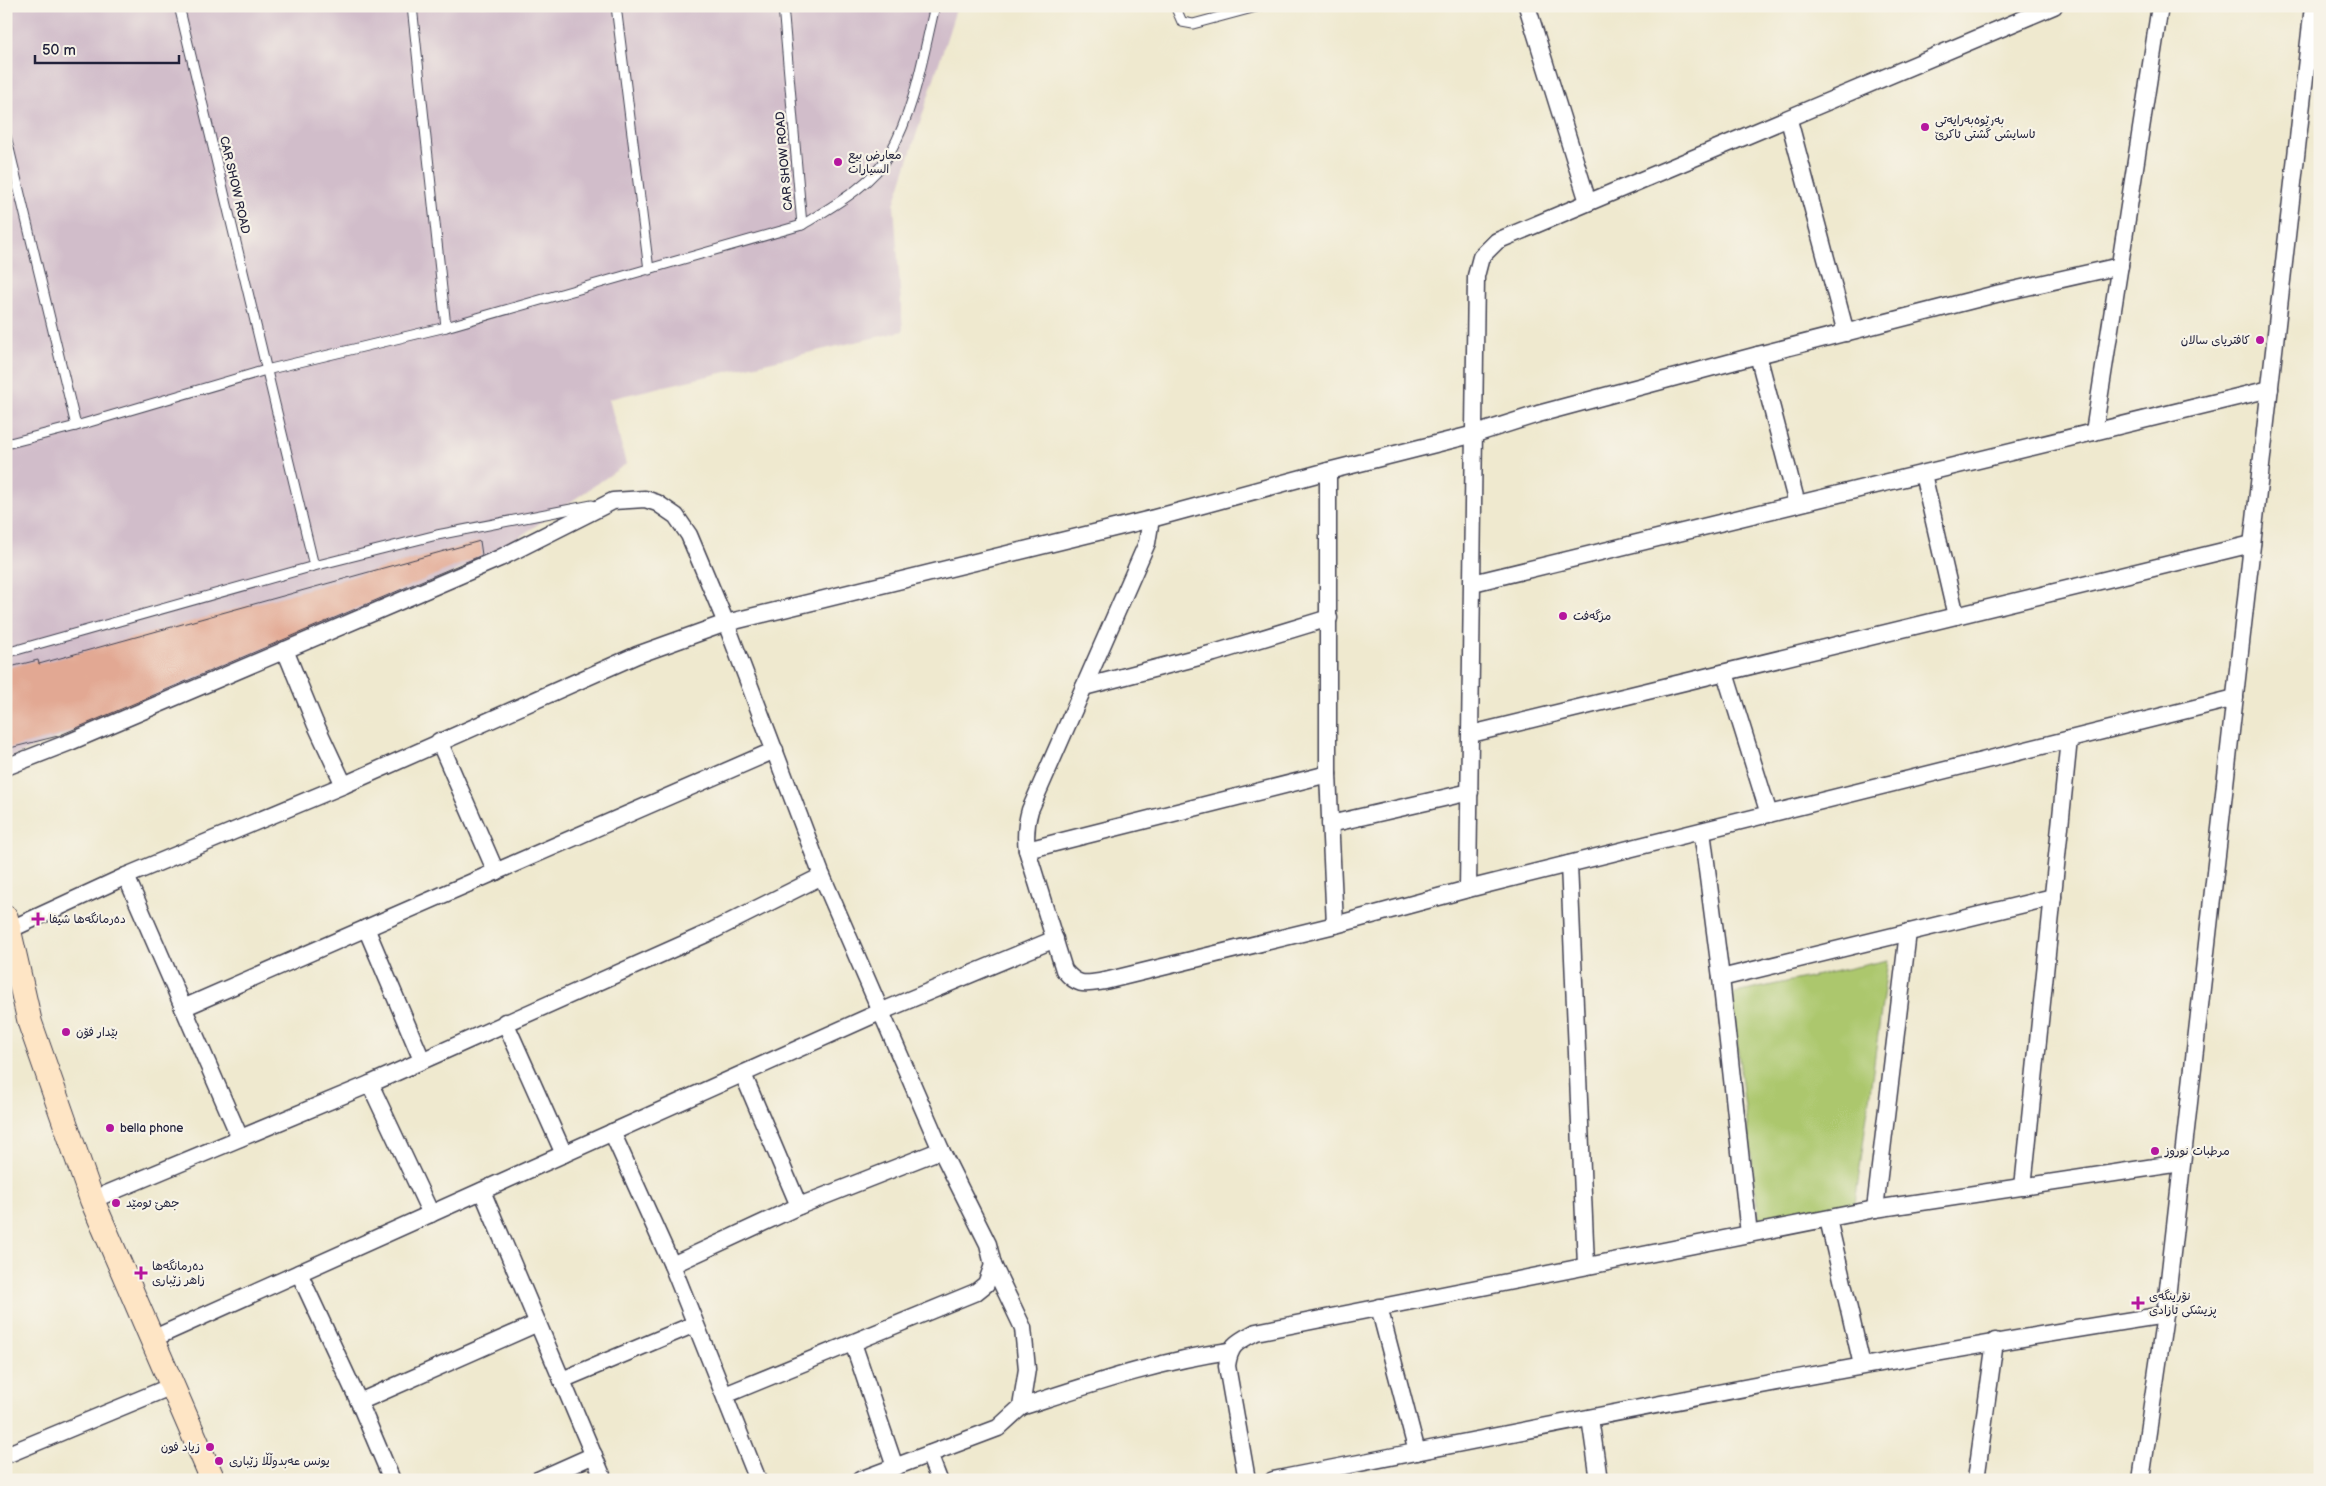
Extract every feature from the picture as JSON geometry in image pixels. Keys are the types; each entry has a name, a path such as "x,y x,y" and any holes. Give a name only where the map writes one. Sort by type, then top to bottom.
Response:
{"main road":[{"path":"8,924 30,1023 92,1200 213,1480"}],"street":[{"path":"1527,6 1588,202"},
{"path":"1468,889 1475,434 1474,323 1476,276 1481,257 1497,241 1789,120 2018,14 2054,6"},
{"path":"2094,432 2160,6"},
{"path":"2141,1480 2165,1316 2313,6"},
{"path":"1789,120 1846,333"},
{"path":"8,924 344,785 637,655 726,623 1151,519 1328,471 1475,434 1538,414 1758,355 2000,293 2120,266"},
{"path":"1758,355 1798,504"},
{"path":"1473,583 2270,389"},
{"path":"1328,471 1328,774 1335,925"},
{"path":"1923,474 1956,616"},
{"path":"6,767 70,742 500,558 613,501 645,499 657,503 676,516 689,535 726,623 822,876 941,1150 988,1244 993,1266 1023,1328 1028,1369 1021,1407"},
{"path":"1151,519 1147,543 1030,810 1025,836 1064,970 1073,981 1084,984 1105,981 1335,925 1468,889 2235,698"},
{"path":"1471,734 2252,544"},
{"path":"1084,687 1214,653 1329,618"},
{"path":"285,650 315,723 344,785"},
{"path":"1725,673 1769,814"},
{"path":"2023,1187 2069,739"},
{"path":"439,742 496,872"},
{"path":"183,1008 775,750"},
{"path":"1028,850 1328,774"},
{"path":"1330,824 1470,792"},
{"path":"1702,831 1721,978 1749,1234"},
{"path":"1569,864 1586,1265"},
{"path":"126,876 240,1138"},
{"path":"92,1200 370,1084 505,1022 706,934 822,876"},
{"path":"1721,978 2053,897"},
{"path":"366,928 422,1060"},
{"path":"1875,1209 1908,932"},
{"path":"152,1339 880,1012 1055,939"},
{"path":"505,1022 564,1154"},
{"path":"743,1074 799,1206"},
{"path":"370,1084 431,1214"},
{"path":"612,1132 672,1265 758,1480"},
{"path":"672,1265 799,1206 941,1150"},
{"path":"1247,1480 1227,1366 1229,1351 1238,1341 1256,1332 1379,1306 1875,1209 2181,1163"},
{"path":"482,1191 604,1480"},
{"path":"1828,1219 1862,1365"},
{"path":"725,1395 976,1292 986,1284 993,1266"},
{"path":"299,1273 359,1402 392,1480"},
{"path":"1379,1306 1417,1452"},
{"path":"1273,1480 1862,1365 1995,1341 2165,1316"},
{"path":"359,1402 538,1323"},
{"path":"562,1380 695,1324"},
{"path":"1976,1480 1995,1341"},
{"path":"853,1343 895,1467"},
{"path":"860,1480 998,1428 1021,1407 1126,1374 1197,1355 1229,1351"},
{"path":"6,1455 172,1386"},
{"path":"1590,1418 1599,1480"},
{"path":"929,1454 939,1480"},
{"path":"538,1480 594,1455"}],"lane":[{"name":"CAR SHOW ROAD","path":"179,6 314,566"},
{"path":"412,6 446,327"},
{"path":"616,6 650,270"},
{"name":"CAR SHOW ROAD","path":"783,6 802,225 832,207 867,180 890,153 913,99 935,6"},
{"path":"1175,6 1182,22 1193,24 1260,6"},
{"path":"6,136 76,426"},
{"path":"6,444 76,426 266,370 446,327 802,225"},
{"path":"6,652 314,566 437,535 613,501"}],"shaded area":[{"path":"6,6 957,6 894,205 903,331 609,399 626,464 490,557 164,695 6,759"}],"green space":[{"path":"1888,960 1855,1204 1759,1220 1731,994"}],"building":[{"path":"480,541 482,555 58,736 6,749 6,668 38,660 39,664"}],"place":[{"name":"بەرێوەبەرایەتی ئاسایشی گشتی ئاکرێ","path":"1925,127"},
{"name":"معارض بيع السيارات","path":"838,162"},
{"name":"کافتریای سالان","path":"2260,340"},
{"name":"مزگەفت","path":"1563,616"},
{"name":"دەرمانگەھا شیفا","path":"38,919"},
{"name":"بێدار فۆن","path":"66,1032"},
{"name":"bella phone","path":"110,1128"},
{"name":"مرطبات نوروز","path":"2155,1151"},
{"name":"جھێ ئومێد","path":"116,1203"},
{"name":"دەرمانگەھا زاهر زێباری","path":"141,1273"},
{"name":"نۆرینگەی پزیشکی ئازادی","path":"2138,1303"},
{"name":"زياد فون","path":"210,1447"},
{"name":"یونس عەبدوڵڵا زێباری","path":"219,1461"}]}
